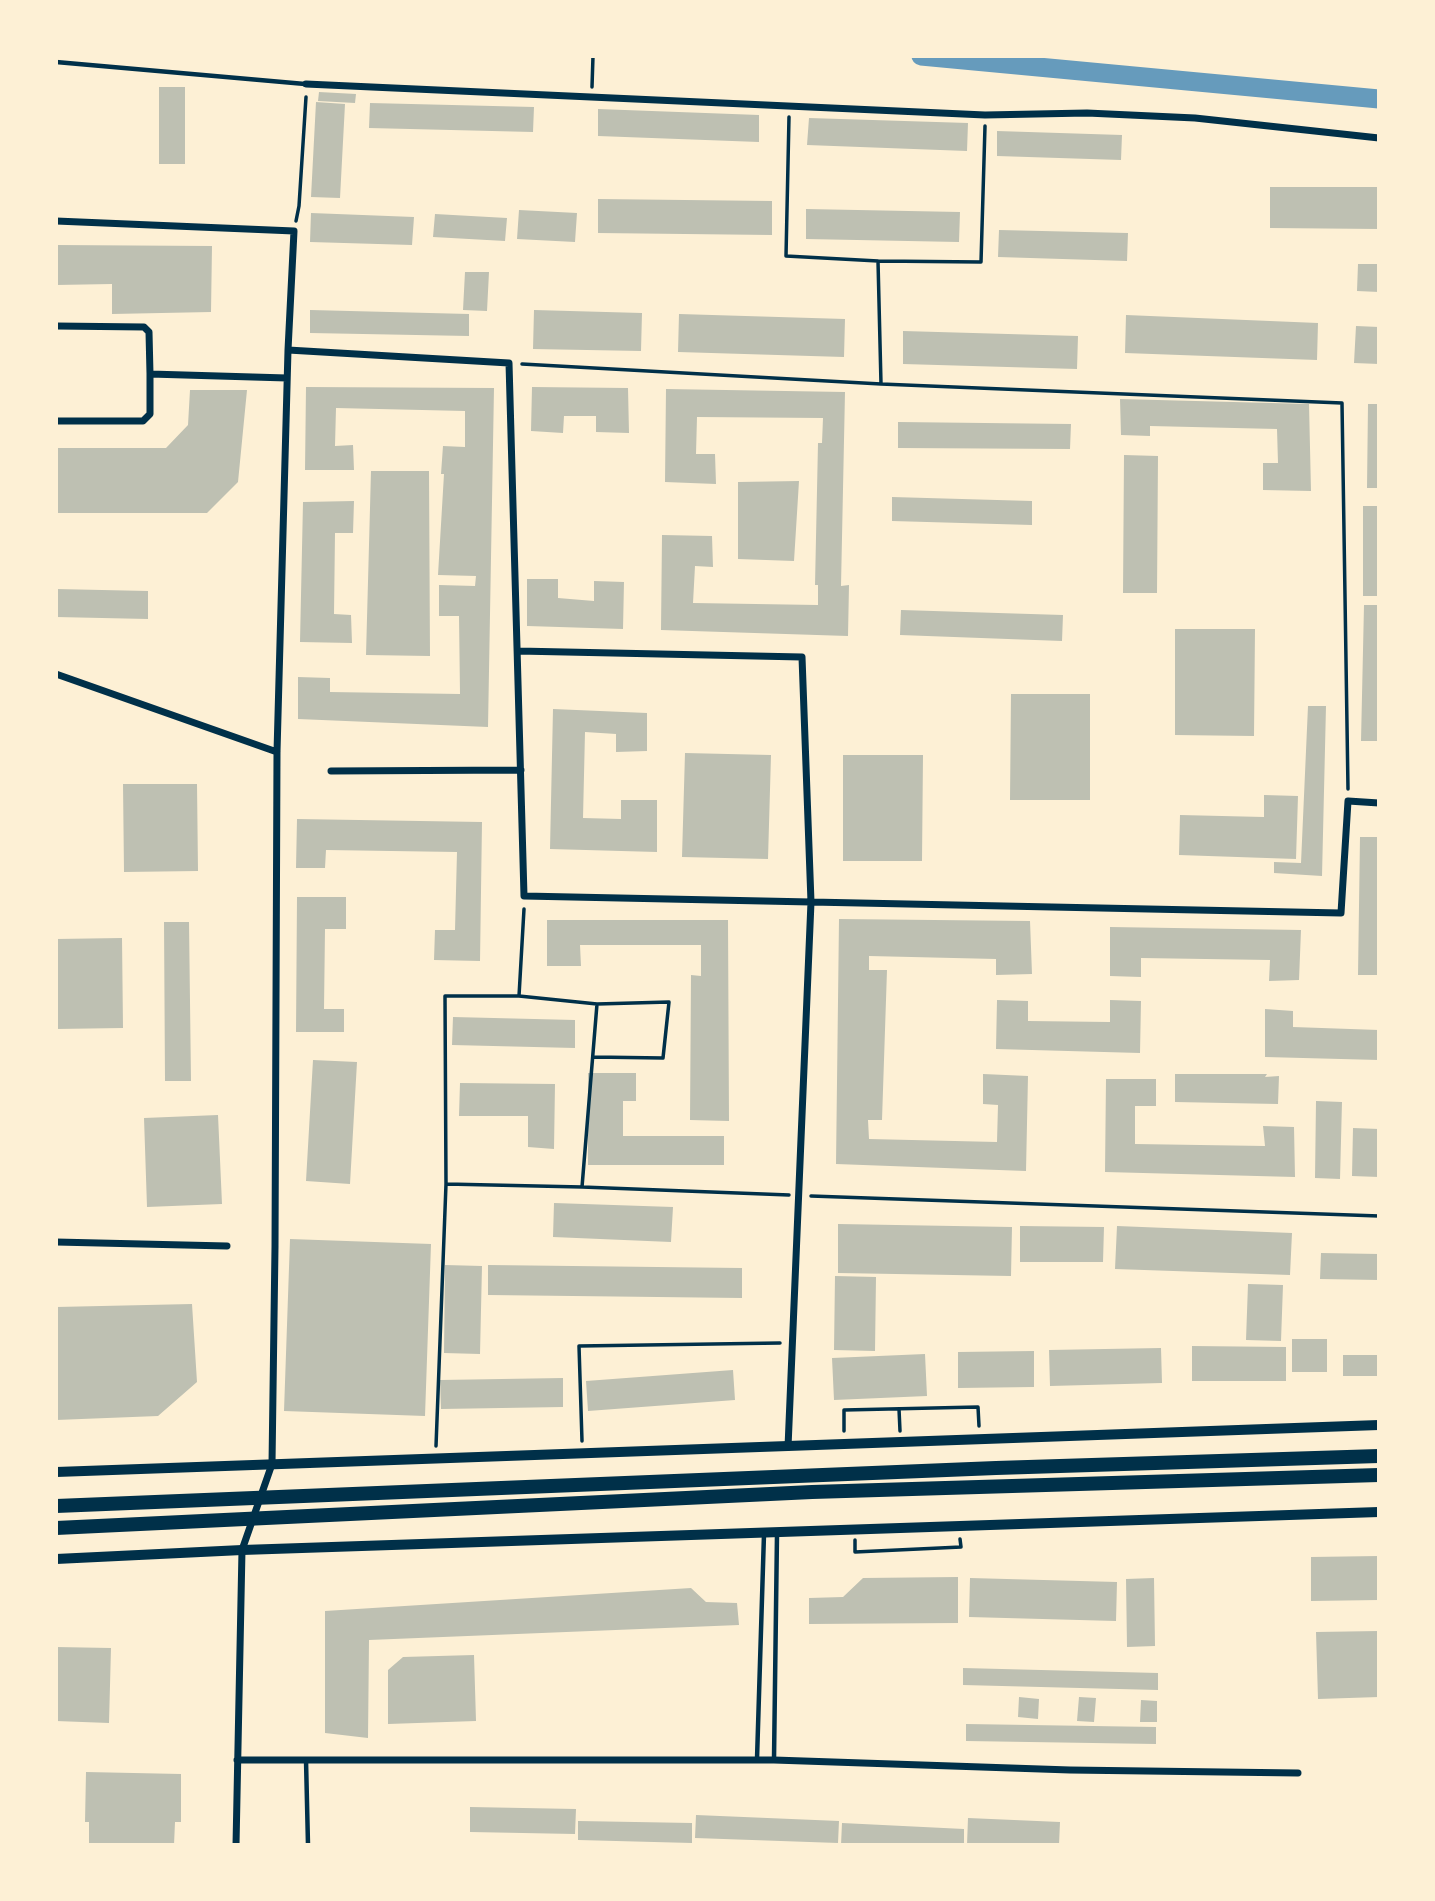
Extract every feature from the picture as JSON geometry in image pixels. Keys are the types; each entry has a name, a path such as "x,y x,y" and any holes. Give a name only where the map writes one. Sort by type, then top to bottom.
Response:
{"highway":[{"path":"56,1506 996,1468 1379,1456"},
{"path":"56,1528 812,1492 1379,1475"}],"street":[{"path":"306,84 985,115 1087,113 1195,118 1379,138"},
{"path":"56,221 294,231 287,378 277,752 276,1234 272,1464 242,1550 236,1845"},
{"path":"56,326 144,327 149,332 150,374 150,415 143,421 56,421"},
{"path":"288,351 509,363 524,896 1341,913 1348,802 1379,803"},
{"path":"150,374 287,378"},
{"path":"518,651 802,657 811,902 788,1447"},
{"path":"56,674 277,752"},
{"path":"331,771 521,771"},
{"path":"56,1241 227,1246"},
{"path":"56,1472 1379,1426"},
{"path":"56,1559 242,1550 1379,1512"},
{"path":"237,1760 774,1760 1070,1770 1298,1773"}],"lane":[{"path":"56,62 306,84"},
{"path":"774,1760 777,1532"},
{"path":"757,1760 764,1533"},
{"path":"306,1759 308,1845"}],"path":[{"path":"592,96 593,56"},
{"path":"294,231 299,206 306,84"},
{"path":"789,106 786,256 878,261 982,262 985,115"},
{"path":"878,261 881,384"},
{"path":"509,363 881,384 1342,403 1348,802"},
{"path":"519,996 524,896"},
{"path":"435,1458 446,1184 445,996 519,996 597,1004 669,1002 663,1058 593,1057"},
{"path":"582,1187 597,1004"},
{"path":"446,1184 1379,1216"},
{"path":"582,1454 579,1346 792,1343"},
{"path":"845,1445 844,1410 978,1407 979,1439"},
{"path":"855,1552 961,1547"}],"building":[{"path":"159,87 185,87 185,164 159,164"},
{"path":"319,92 356,94 355,103 318,101"},
{"path":"316,102 345,104 340,198 311,197"},
{"path":"370,103 534,107 533,132 369,128"},
{"path":"598,109 759,115 759,142 598,136"},
{"path":"809,118 968,123 967,151 807,145"},
{"path":"997,131 1122,135 1121,160 997,156"},
{"path":"1270,187 1379,187 1379,229 1270,228"},
{"path":"598,199 772,201 772,235 598,233"},
{"path":"806,209 960,212 959,242 806,239"},
{"path":"519,210 577,213 575,242 517,239"},
{"path":"311,213 414,217 412,245 310,242"},
{"path":"435,214 507,218 505,241 433,237"},
{"path":"999,230 1128,233 1127,261 998,257"},
{"path":"56,245 212,246 211,312 112,314 112,284 56,285"},
{"path":"1358,264 1379,264 1379,292 1357,291"},
{"path":"465,272 489,272 487,311 463,310"},
{"path":"310,310 469,314 469,336 310,333"},
{"path":"534,310 642,313 641,351 533,349"},
{"path":"679,314 845,319 844,357 678,352"},
{"path":"1126,315 1318,323 1317,360 1125,353"},
{"path":"1356,326 1379,327 1379,364 1354,363"},
{"path":"903,331 1078,336 1077,369 903,364"},
{"path":"306,387 494,388 488,727 298,719 298,677 330,678 330,692 460,694 459,616 439,616 439,585 475,586 476,576 438,575 443,446 465,447 465,411 336,408 335,446 353,445 354,470 305,470"},
{"path":"532,387 628,388 629,433 596,432 596,416 564,416 563,433 531,431"},
{"path":"666,389 845,392 841,586 849,585 848,636 661,630 662,535 712,536 713,567 695,566 693,603 818,605 818,585 815,585 818,443 822,443 823,418 697,417 696,454 715,454 716,484 665,482"},
{"path":"190,390 247,390 238,482 207,513 56,513 56,448 166,448 188,425"},
{"path":"1120,399 1309,404 1311,491 1263,490 1263,463 1278,463 1277,429 1150,426 1150,436 1121,435"},
{"path":"1368,404 1379,404 1379,488 1367,488"},
{"path":"898,422 1071,424 1070,449 898,448"},
{"path":"1124,455 1158,456 1157,593 1123,593"},
{"path":"371,471 429,471 430,656 366,655"},
{"path":"799,481 794,561 738,559 738,482"},
{"path":"892,497 1032,501 1032,525 892,521"},
{"path":"354,501 353,533 335,533 334,614 351,615 352,643 300,642 303,502"},
{"path":"1363,506 1379,506 1379,596 1363,596"},
{"path":"527,579 558,579 558,598 594,601 594,581 624,582 623,629 527,626"},
{"path":"56,589 148,591 148,619 56,617"},
{"path":"1364,605 1379,605 1379,741 1361,741"},
{"path":"901,610 1063,615 1062,641 900,635"},
{"path":"1175,629 1255,629 1254,736 1175,735"},
{"path":"1011,694 1090,694 1090,800 1010,800"},
{"path":"1308,706 1326,706 1322,876 1274,873 1274,862 1301,863"},
{"path":"553,709 647,713 647,751 616,752 616,734 585,732 583,818 621,819 621,800 657,800 657,852 550,849"},
{"path":"685,753 771,755 768,859 682,857"},
{"path":"843,755 923,755 922,861 843,861"},
{"path":"123,784 197,784 198,871 124,872"},
{"path":"1264,795 1298,796 1296,859 1179,855 1180,815 1264,817"},
{"path":"297,819 482,822 480,961 434,960 435,930 455,930 457,852 326,850 325,868 296,868"},
{"path":"1360,837 1379,837 1379,975 1358,975"},
{"path":"297,897 346,897 346,929 325,929 324,1009 344,1009 344,1032 296,1032"},
{"path":"839,919 1030,921 1032,974 996,975 996,959 869,956 869,970 887,970 882,1120 868,1120 869,1139 997,1142 998,1105 983,1104 983,1074 1028,1076 1026,1171 836,1164"},
{"path":"547,920 728,920 729,1121 690,1120 691,975 701,976 701,945 580,945 581,966 547,966"},
{"path":"164,922 189,922 191,1081 165,1081"},
{"path":"1110,927 1301,930 1299,980 1269,981 1270,960 1141,958 1141,977 1110,976"},
{"path":"122,938 123,1028 56,1029 56,939"},
{"path":"997,1000 1028,1001 1028,1021 1110,1022 1110,1000 1141,1001 1140,1053 996,1049"},
{"path":"1265,1009 1293,1011 1293,1027 1379,1030 1379,1060 1265,1057"},
{"path":"453,1017 575,1020 575,1048 452,1045"},
{"path":"313,1060 357,1062 350,1184 306,1181"},
{"path":"588,1073 636,1073 636,1101 623,1101 623,1136 724,1136 724,1165 588,1165"},
{"path":"1175,1074 1279,1076 1278,1104 1175,1102"},
{"path":"1106,1079 1156,1079 1156,1106 1135,1106 1135,1144 1265,1146 1263,1126 1294,1127 1295,1177 1105,1172"},
{"path":"460,1083 555,1084 554,1149 528,1147 528,1116 459,1116"},
{"path":"1316,1101 1342,1102 1340,1179 1315,1178"},
{"path":"218,1115 222,1204 147,1207 144,1118"},
{"path":"1353,1128 1379,1129 1379,1177 1352,1176"},
{"path":"554,1203 673,1207 671,1242 553,1237"},
{"path":"838,1224 1012,1227 1011,1276 838,1273"},
{"path":"1020,1226 1104,1227 1103,1262 1020,1262"},
{"path":"1117,1226 1292,1233 1290,1275 1115,1269"},
{"path":"290,1239 431,1244 425,1416 284,1411"},
{"path":"1321,1253 1379,1254 1379,1280 1320,1279"},
{"path":"445,1265 482,1266 480,1354 444,1353"},
{"path":"488,1265 742,1268 742,1298 488,1295"},
{"path":"835,1276 876,1277 875,1351 834,1350"},
{"path":"1248,1284 1283,1285 1281,1341 1246,1340"},
{"path":"192,1304 197,1382 158,1416 56,1420 56,1307"},
{"path":"1292,1339 1327,1339 1327,1372 1292,1372"},
{"path":"1192,1346 1286,1347 1286,1381 1192,1381"},
{"path":"1161,1348 1162,1383 1050,1386 1049,1350"},
{"path":"1034,1351 1034,1387 958,1388 958,1352"},
{"path":"925,1354 927,1396 834,1400 832,1358"},
{"path":"1343,1355 1379,1355 1379,1376 1343,1376"},
{"path":"733,1370 735,1400 588,1411 586,1381"},
{"path":"563,1378 563,1407 441,1409 440,1380"},
{"path":"1379,1556 1379,1600 1311,1601 1311,1557"},
{"path":"958,1577 958,1623 809,1624 809,1598 843,1597 863,1578"},
{"path":"970,1578 1117,1582 1116,1621 969,1617"},
{"path":"1154,1578 1155,1646 1127,1647 1126,1579"},
{"path":"691,1588 706,1602 737,1603 739,1625 369,1640 368,1738 325,1733 325,1611"},
{"path":"1379,1631 1379,1697 1318,1699 1316,1632"},
{"path":"56,1647 111,1648 109,1723 56,1721"},
{"path":"474,1655 476,1721 388,1724 388,1670 403,1657"},
{"path":"963,1668 1158,1673 1158,1690 963,1685"},
{"path":"1019,1697 1039,1699 1038,1719 1018,1717"},
{"path":"1079,1697 1096,1698 1094,1722 1077,1721"},
{"path":"1141,1700 1157,1701 1157,1722 1140,1722"},
{"path":"966,1724 1156,1727 1156,1744 966,1741"},
{"path":"86,1772 181,1774 181,1822 175,1822 174,1845 89,1845 89,1822 85,1822"},
{"path":"470,1807 576,1809 575,1834 470,1832"},
{"path":"696,1815 839,1821 838,1843 695,1838"},
{"path":"968,1818 1060,1822 1059,1845 967,1845"},
{"path":"578,1821 692,1823 692,1843 578,1840"},
{"path":"842,1823 964,1829 964,1845 841,1845"}],"waterway":[{"path":"921,56 1379,99"}]}
